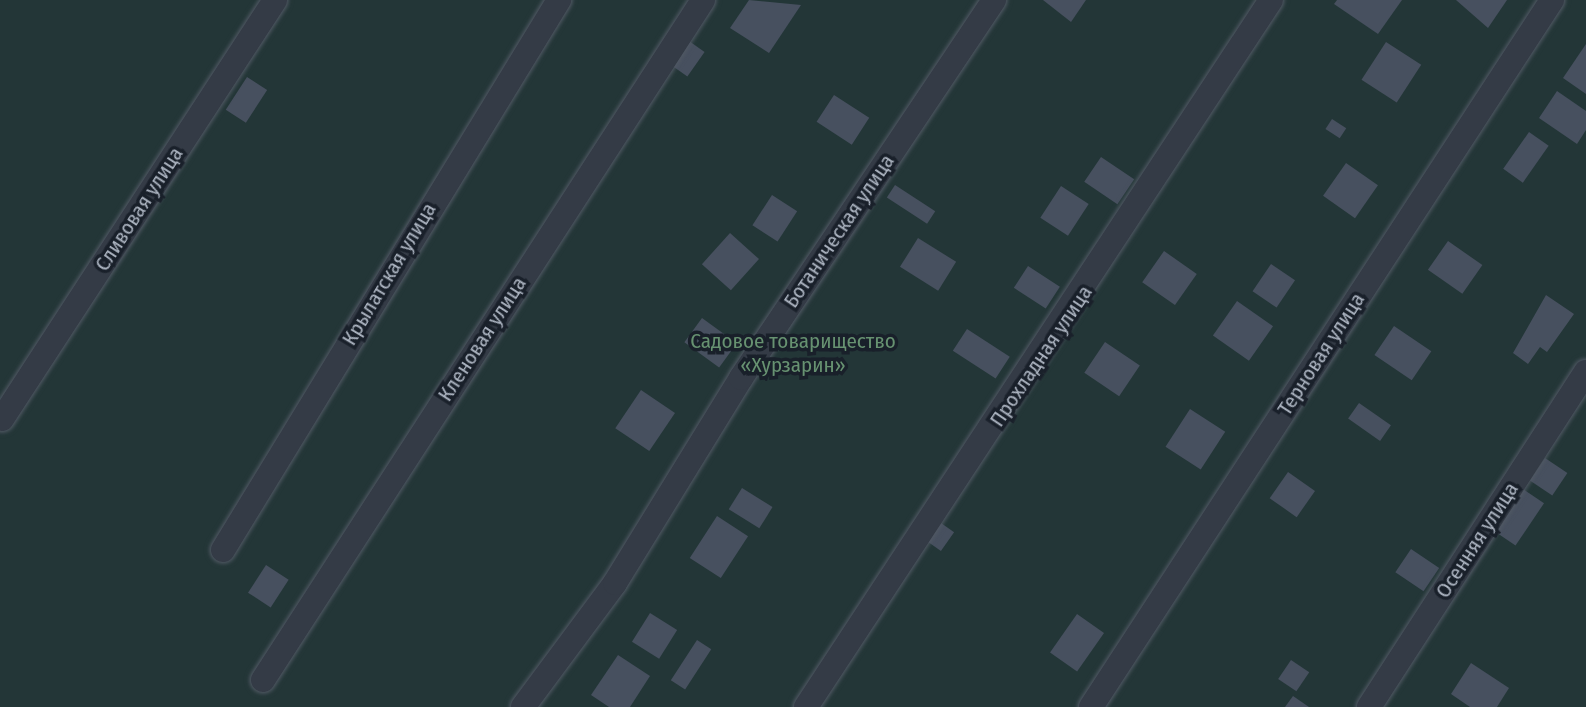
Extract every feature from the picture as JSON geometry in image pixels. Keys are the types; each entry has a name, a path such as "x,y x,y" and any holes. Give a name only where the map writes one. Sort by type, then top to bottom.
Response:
{"street":[{"name":"Сливовая улица","path":"2,419 275,0"},
{"name":"Крылатская улица","path":"223,550 559,0"},
{"name":"Кленовая улица","path":"262,680 704,0"},
{"name":"Ботаническая улица","path":"523,707 615,583 741,378 994,0"},
{"name":"Прохладная улица","path":"806,707 1270,0"},
{"name":"Терновая улица","path":"1091,707 1552,0"},
{"name":"Осенняя улица","path":"1369,707 1586,372"}],"green space":[{"name":"Садовое товарищество «Хурзарин»","path":"0,0 1586,0 1586,707 0,707"}],"building":[{"path":"749,0 801,5 769,53 730,28"},
{"path":"1043,0 1086,0 1071,22"},
{"path":"1337,0 1402,0 1378,34 1334,4"},
{"path":"1456,0 1507,0 1488,28"},
{"path":"689,41 705,52 687,76 672,66"},
{"path":"1386,42 1421,65 1397,103 1361,80"},
{"path":"1586,44 1586,94 1563,78"},
{"path":"247,77 267,90 246,123 226,110"},
{"path":"1557,91 1586,111 1586,130 1577,144 1539,118"},
{"path":"834,95 869,118 852,145 817,122"},
{"path":"1332,119 1346,128 1340,138 1325,129"},
{"path":"1529,132 1549,146 1523,183 1503,169"},
{"path":"1101,157 1134,179 1117,204 1084,182"},
{"path":"1346,163 1378,185 1355,218 1323,196"},
{"path":"895,185 935,211 927,224 887,198"},
{"path":"1061,186 1089,204 1068,236 1040,218"},
{"path":"772,195 797,211 778,242 752,225"},
{"path":"730,233 759,259 731,290 702,264"},
{"path":"918,238 956,262 938,291 900,267"},
{"path":"1448,241 1482,265 1462,294 1428,270"},
{"path":"1164,251 1197,274 1175,305 1142,282"},
{"path":"1271,264 1295,280 1277,308 1253,291"},
{"path":"1028,266 1060,287 1046,309 1014,288"},
{"path":"1546,295 1574,314 1547,352 1540,347 1528,364 1513,353"},
{"path":"1237,301 1273,326 1249,361 1213,335"},
{"path":"702,318 737,343 719,368 684,342"},
{"path":"1394,326 1431,351 1412,380 1374,355"},
{"path":"967,329 1010,357 996,379 953,351"},
{"path":"1105,342 1140,365 1119,396 1084,373"},
{"path":"641,390 675,413 649,451 615,428"},
{"path":"1359,403 1391,425 1380,441 1348,419"},
{"path":"1190,409 1225,432 1201,470 1165,447"},
{"path":"1545,458 1567,473 1552,495 1530,480"},
{"path":"1288,472 1315,491 1297,517 1270,498"},
{"path":"1520,487 1544,503 1516,545 1491,529"},
{"path":"742,488 773,507 759,528 729,509"},
{"path":"717,516 748,536 721,578 690,558"},
{"path":"941,523 954,532 941,551 928,542"},
{"path":"1411,549 1439,568 1424,591 1395,572"},
{"path":"266,565 289,580 271,607 248,593"},
{"path":"650,613 677,630 659,659 632,642"},
{"path":"1077,614 1104,633 1077,671 1050,653"},
{"path":"697,640 711,649 685,690 671,680"},
{"path":"618,655 650,676 630,707 609,707 591,695"},
{"path":"1291,660 1309,672 1296,691 1278,679"},
{"path":"1471,663 1509,688 1497,707 1470,707 1451,694"},
{"path":"1293,696 1309,707 1285,707"}]}
